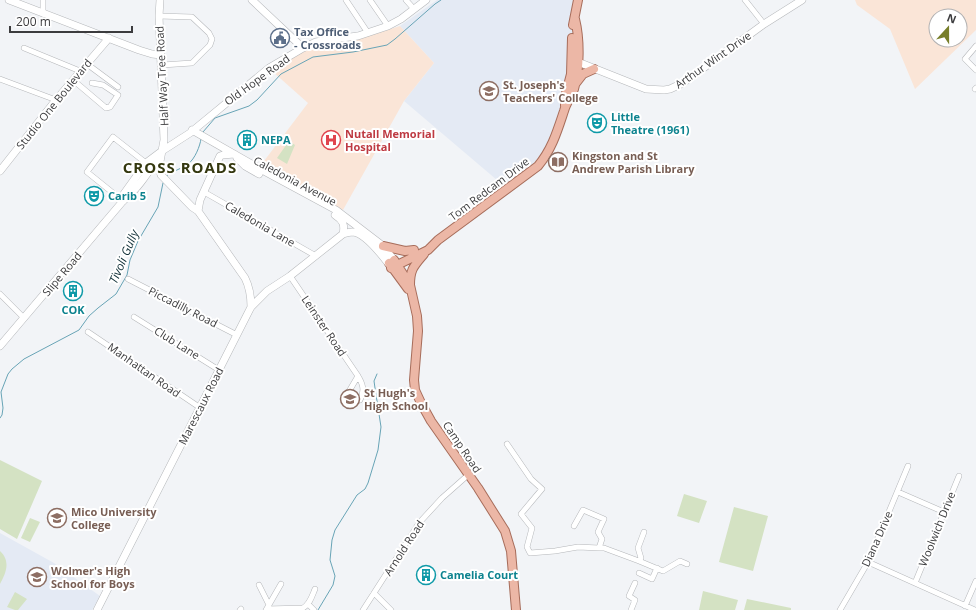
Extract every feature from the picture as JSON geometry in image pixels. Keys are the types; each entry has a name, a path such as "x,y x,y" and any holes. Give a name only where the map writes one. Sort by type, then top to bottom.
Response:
{"main road":[{"path":"9,0 139,50 152,54 161,54"},
{"name":"Half Way Tree Road","path":"160,0 159,16 164,140 159,167 164,177"},
{"path":"252,0 303,48"},
{"name":"Old Hope Road","path":"162,151 191,132 269,68 303,48 316,42 349,38 388,26 402,19 426,0"},
{"name":"Tom Redcam Drive","path":"393,264 428,250 438,240 538,166 550,149 565,106 570,99 574,87 575,62 572,28 578,0"},
{"name":"Arthur Wint Drive","path":"575,62 646,89 670,89 699,72 764,24 802,0"},
{"name":"Studio One Boulevard","path":"0,171 3,163 109,38"},
{"name":"Tom Redcam Drive","path":"565,106 565,97 575,62"},
{"path":"574,87 583,74 594,69"},
{"path":"191,132 218,151 220,156 204,192 198,211"},
{"name":"Caledonia Avenue","path":"201,138 234,154 336,210 382,246 393,264"},
{"name":"Slipe Road","path":"123,201 123,194 146,163 162,151"},
{"name":"Slipe Road","path":"0,346 128,197 162,151"},
{"path":"220,156 234,154"},
{"name":"Caledonia Avenue","path":"234,154 245,166 325,208 339,218 344,224 343,234"},
{"path":"146,174 155,173 164,177 192,208 198,211 249,286 257,293 267,292"},
{"path":"343,234 352,232 362,236 393,264"},
{"name":"Marescaux Road","path":"97,610 251,307 267,292 290,276 343,234"},
{"name":"Tom Redcam Drive","path":"393,264 414,250 438,240"},
{"path":"382,246 405,251 414,250"},
{"path":"410,288 410,273 428,250"},
{"name":"Camp Road","path":"393,264 410,288 414,301 418,331 414,380 415,390 431,421 478,488 504,531 510,551 516,610"},
{"path":"249,286 251,307"}],"street":[{"path":"43,0 43,14"},
{"path":"346,0 368,33"},
{"path":"370,0 388,26"},
{"path":"406,0 414,9"},
{"path":"746,0 764,24"},
{"path":"159,16 192,17 209,33 212,39 210,45 192,64 162,65"},
{"path":"976,46 965,58 976,70"},
{"path":"24,48 80,71"},
{"path":"86,64 118,87"},
{"path":"0,79 56,100"},
{"path":"73,80 106,108 110,107 118,95 103,85 92,83"},
{"path":"123,201 87,172 113,137 146,163"},
{"name":"Caledonia Lane","path":"204,192 316,256"},
{"name":"Leinster Road","path":"290,276 358,376"},
{"name":"Piccadilly Road","path":"128,279 237,335"},
{"path":"0,294 24,318"},
{"name":"Club Lane","path":"134,317 219,370"},
{"name":"Manhattan Road","path":"88,332 199,408"},
{"path":"507,444 532,479 542,489 520,514 532,528 527,547 530,553 578,547 604,548 664,571 680,561 686,564"},
{"name":"Diana Drive","path":"840,610 868,562 908,466"},
{"name":"Arnold Road","path":"364,610 419,524 442,498 468,475"},
{"name":"Woolwich Drive","path":"915,583 959,476"},
{"path":"898,492 944,512"},
{"path":"574,526 583,510 604,519 598,532 602,538 599,548"},
{"path":"639,561 641,558 638,548 644,532"},
{"path":"868,562 975,610"},
{"path":"639,573 652,579 657,568"},
{"path":"965,606 976,581"},
{"path":"631,610 635,600 629,596 634,583"},
{"path":"267,608 281,584"},
{"path":"259,585 267,608"},
{"path":"267,608 300,609 307,606 315,589"},
{"path":"374,594 391,610"},
{"path":"308,604 314,610"}],"shaded area":[{"name":"St. Joseph's Teachers' College","path":"437,0 574,0 569,80 554,127 546,148 534,163 504,186 404,101 434,63 400,26"},
{"path":"855,0 976,0 976,30 968,38 968,8 928,8 928,48 957,48 915,89 890,29 857,5"},
{"name":"Nutall Memorial Hospital","path":"400,26 434,63 404,101 343,210 261,165 308,103 272,71 289,58 306,50 324,45 349,42"},
{"name":"Wolmer's High School for Boys","path":"0,533 54,563 100,596 92,610 0,610"}],"green space":[{"path":"289,141 295,145 287,164 277,158"},
{"path":"0,460 42,481 17,539 0,529"},
{"path":"684,494 707,501 699,523 677,516"},
{"path":"734,507 768,516 753,571 719,562"},
{"path":"30,518 40,522 30,542 21,538"},
{"path":"0,551 5,559 6,571 0,584"},
{"path":"703,591 738,600 735,610 699,610"},
{"path":"15,592 27,599 18,610 7,607"},
{"path":"747,599 791,608 791,610 744,610"}],"waterway":[{"name":"Tivoli Gully","path":"203,132 215,118 249,106 257,100 281,74 313,57 353,52 387,45 441,0"},
{"name":"Tivoli Gully","path":"166,176 191,162 197,152 201,139"},
{"name":"Tivoli Gully","path":"0,418 3,408 1,392 8,374 12,369 24,359 79,330 89,316 116,294 127,275 130,260 138,241 158,207 163,183"},
{"path":"318,610 333,585 335,576 330,560 332,540 335,530 357,495 365,489 378,450 381,427 374,381 377,374"}],"place":[{"name":"Tax Office - Crossroads","path":"280,38"},
{"name":"St. Joseph's Teachers' College","path":"489,91"},
{"name":"Little Theatre (1961)","path":"597,123"},
{"name":"NEPA","path":"247,140"},
{"name":"Nutall Memorial Hospital","path":"331,140"},
{"name":"Kingston and St Andrew Parish Library","path":"558,162"},
{"name":"Carib 5","path":"94,196"},
{"name":"COK","path":"73,291"},
{"name":"St Hugh's High School","path":"350,399"},
{"name":"Mico University College","path":"57,518"},
{"name":"Camelia Court","path":"426,575"},
{"name":"Wolmer's High School for Boys","path":"37,577"}],"district":[{"name":"CROSS ROADS","path":"180,168"}]}
